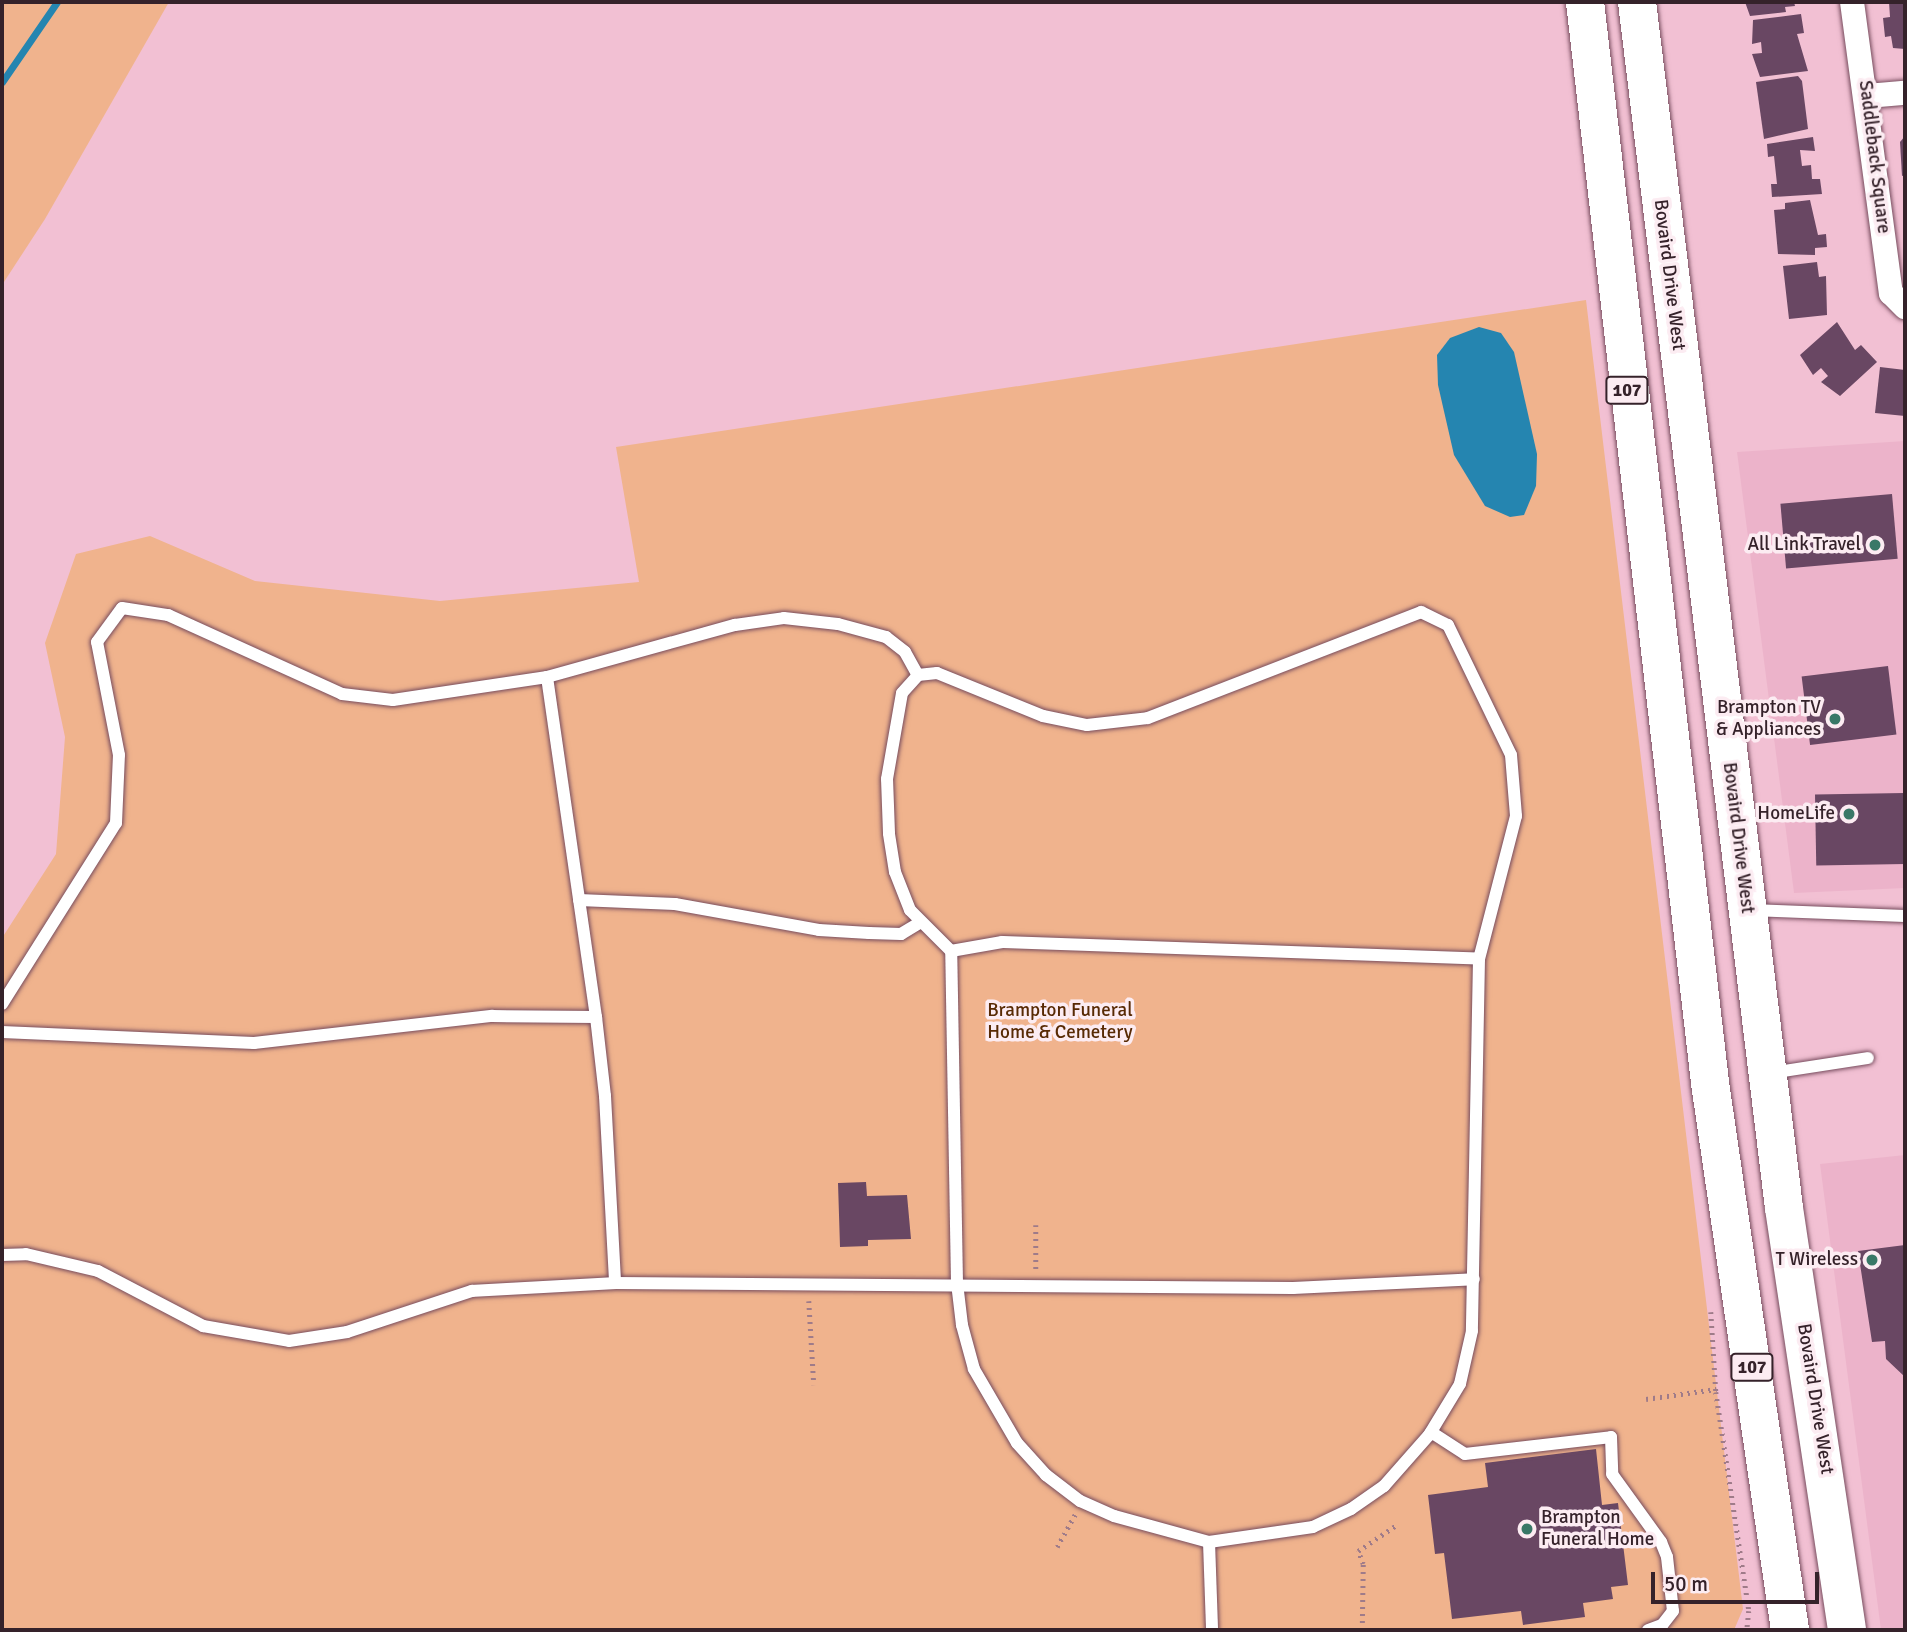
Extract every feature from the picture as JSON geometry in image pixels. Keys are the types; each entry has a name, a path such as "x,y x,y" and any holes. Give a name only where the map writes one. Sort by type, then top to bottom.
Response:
{"main road":[{"name":"107","path":"1585,2 1710,1083 1790,1630"},
{"name":"Bovaird Drive West","path":"1637,2 1767,1073 1847,1630"},
{"path":"1710,1083 1767,1073"},
{"path":"1769,1630 1782,1567"}],"street":[{"name":"Saddleback Square","path":"1852,2 1867,96 1891,293 1905,307"},
{"path":"1867,96 1905,93"}],"lane":[{"path":"2,1004 116,823 119,755 97,642 122,608 168,615 342,694 393,700 547,677 735,625 784,618 838,624 886,637 905,652 918,675"},
{"path":"1421,612 1448,625 1511,755 1516,816 1479,959 1472,1331 1461,1384 1431,1432 1384,1486 1351,1510 1313,1527 1209,1542 1114,1516 1082,1502 1038,1467 993,1408 974,1369 957,1283 951,951 921,922 910,910 895,872 887,779 902,693 918,675 937,673 1043,716 1087,725 1148,718 1421,612"},
{"path":"547,677 605,1096 615,1283"},
{"path":"579,900 675,904 819,930 901,933 921,922"},
{"path":"1747,910 1905,916"},
{"path":"951,951 1002,942 1479,959"},
{"path":"2,1032 254,1043 492,1016 596,1017"},
{"path":"1767,1073 1868,1058"},
{"path":"2,1255 26,1254 98,1271 203,1326 289,1341 347,1332 472,1291 615,1283 957,1283 1293,1288 1474,1279"},
{"path":"1431,1432 1465,1454 1611,1437 1609,1462 1616,1481 1666,1552 1673,1611 1662,1625 1648,1630"},
{"path":"1209,1542 1212,1630"}],"path":[{"path":"1036,1226 1037,1284"},
{"path":"808,1283 814,1385"},
{"path":"1646,1399 1716,1389"},
{"path":"1057,1548 1082,1502"},
{"path":"1362,1630 1363,1564 1357,1551 1395,1526"}],"shaded area":[{"path":"1905,441 1905,888 1794,893 1737,452"},
{"path":"1905,1155 1905,1630 1881,1630 1820,1164"}],"green space":[{"path":"2,2 169,2 45,219 2,285"},
{"name":"Brampton Funeral Home & Cemetery","path":"1586,300 1743,1609 1734,1630 2,1630 2,938 56,854 65,737 45,643 76,554 150,536 255,581 440,601 639,582 616,447"}],"water":[{"path":"1479,327 1501,333 1514,352 1537,454 1536,486 1524,515 1510,517 1485,506 1454,455 1438,385 1437,355 1450,338"}],"building":[{"path":"1745,2 1794,2 1795,6 1785,7 1786,12 1750,16"},
{"path":"1889,2 1905,2 1905,49 1893,48 1891,36 1885,37 1883,18 1890,17"},
{"path":"1801,14 1804,33 1797,34 1808,71 1760,77 1752,54 1762,53 1761,42 1752,44 1753,20"},
{"path":"1798,76 1802,81 1808,129 1764,139 1756,82"},
{"path":"1905,136 1905,175 1902,176 1900,142"},
{"path":"1813,137 1815,151 1800,150 1802,166 1811,165 1812,179 1820,179 1822,194 1772,197 1771,184 1777,184 1774,156 1768,157 1767,144"},
{"path":"1810,200 1818,235 1826,234 1827,247 1815,248 1815,255 1778,254 1774,210 1785,209 1785,203"},
{"path":"1817,262 1819,277 1826,276 1827,315 1789,319 1783,266"},
{"path":"1837,322 1855,350 1861,345 1877,362 1840,396 1821,382 1828,376 1821,368 1813,375 1800,355"},
{"path":"1880,367 1905,370 1905,416 1875,413"},
{"path":"1892,494 1898,559 1786,569 1780,504"},
{"path":"1888,666 1896,734 1810,745 1802,677"},
{"path":"1904,793 1905,864 1816,866 1815,795"},
{"path":"866,1182 867,1196 907,1195 911,1239 868,1240 868,1246 840,1247 838,1183"},
{"path":"1905,1245 1905,1377 1886,1359 1885,1341 1872,1342 1858,1251"},
{"name":"Brampton Funeral Home","path":"1596,1449 1602,1505 1618,1503 1628,1585 1611,1587 1613,1599 1583,1603 1585,1617 1523,1625 1521,1611 1452,1619 1444,1553 1435,1554 1428,1495 1488,1487 1485,1463"}],"waterway":[{"path":"2,82 57,2"}],"place":[{"name":"All Link Travel","path":"1875,545"},
{"name":"Brampton TV & Appliances","path":"1835,719"},
{"name":"HomeLife","path":"1849,814"},
{"name":"T Wireless","path":"1872,1260"},
{"name":"Brampton Funeral Home","path":"1527,1529"}]}
